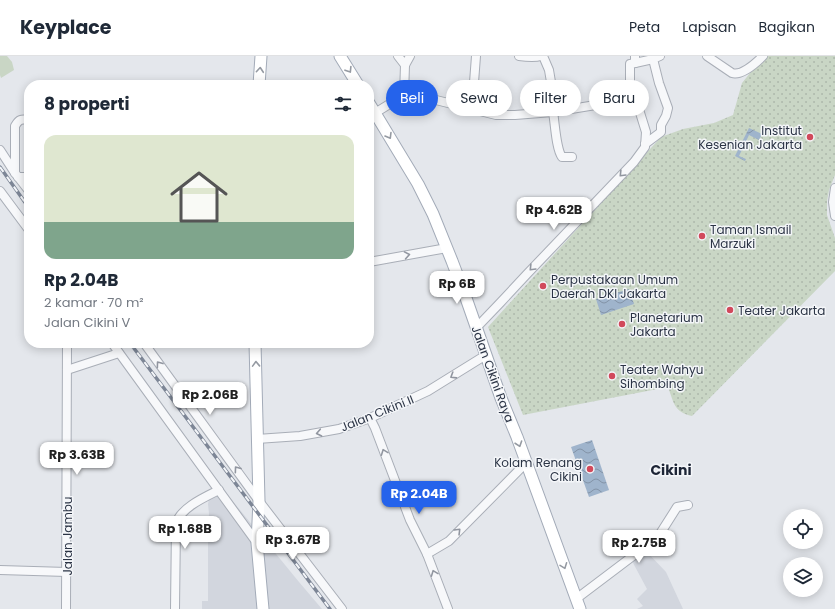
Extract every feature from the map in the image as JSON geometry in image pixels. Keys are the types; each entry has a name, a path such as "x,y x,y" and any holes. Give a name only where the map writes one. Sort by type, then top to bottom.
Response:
{"main road":[{"path":"259,80 261,56"},
{"path":"340,56 355,80"},
{"name":"Jalan Cikini Raya","path":"375,113 418,184 433,214 462,287 501,398 578,604"},
{"path":"255,348 259,501 257,543 263,609"}],"street":[{"path":"398,56 404,65"},
{"path":"404,80 404,65 410,56"},
{"path":"474,80 476,56"},
{"path":"519,56 542,56 549,70 550,80"},
{"path":"707,56 732,73 736,74 747,69 763,56"},
{"path":"630,80 630,64 635,59 657,57 659,83 668,108 661,132 645,144"},
{"path":"375,113 386,106"},
{"path":"555,116 560,154 562,157 572,157"},
{"path":"476,327 643,151 646,132 641,116"},
{"path":"16,175 15,126 18,121 24,120"},
{"path":"0,150 24,185"},
{"path":"16,175 24,176"},
{"path":"835,188 835,216"},
{"path":"0,191 24,223"},
{"path":"374,261 447,248"},
{"name":"Jalan Jambu","path":"66,609 67,348"},
{"path":"116,348 257,543"},
{"path":"148,348 259,501 342,609"},
{"path":"67,370 119,353"},
{"name":"Jalan Cikini II","path":"257,440 300,436 339,429 370,418 428,392 486,355"},
{"path":"370,418 410,520 427,554 448,609"},
{"path":"427,554 449,541 526,463"},
{"path":"175,609 177,519 190,506 219,490"},
{"path":"578,604 658,537 677,507 688,505"},
{"path":"0,570 67,572"}],"shaded area":[{"path":"213,477 322,609 202,609 202,601 208,601 208,504"},
{"path":"646,551 666,572 683,609 637,609 643,606 637,599 647,589 632,561"}],"green space":[{"path":"0,56 7,56 12,62 14,70 1,78 0,75"},
{"name":"Taman Ismail Marzuki","path":"768,56 835,56 835,175 829,190 827,215 835,238 835,271 692,416 678,409 673,402 668,387 523,415 488,327 661,137 683,129 714,123 733,115 742,83 754,68"}],"water":[{"path":"749,128 762,134 759,140 749,135 739,156 746,159 745,161 735,156"},
{"path":"629,289 634,304 601,315 596,299"},
{"name":"Kolam Renang Cikini","path":"592,440 609,490 589,497 571,447"}],"railway":[{"path":"0,167 24,201"},
{"path":"134,348 330,609"}],"place":[{"name":"Institut Kesenian Jakarta","path":"810,137"},
{"name":"Taman Ismail Marzuki","path":"702,236"},
{"name":"Perpustakaan Umum Daerah DKI Jakarta","path":"543,286"},
{"name":"Teater Jakarta","path":"730,310"},
{"name":"Planetarium Jakarta","path":"622,324"},
{"name":"Teater Wahyu Sihombing","path":"612,376"},
{"name":"Kolam Renang Cikini","path":"590,469"}],"district":[{"name":"Cikini","path":"671,470"}]}
